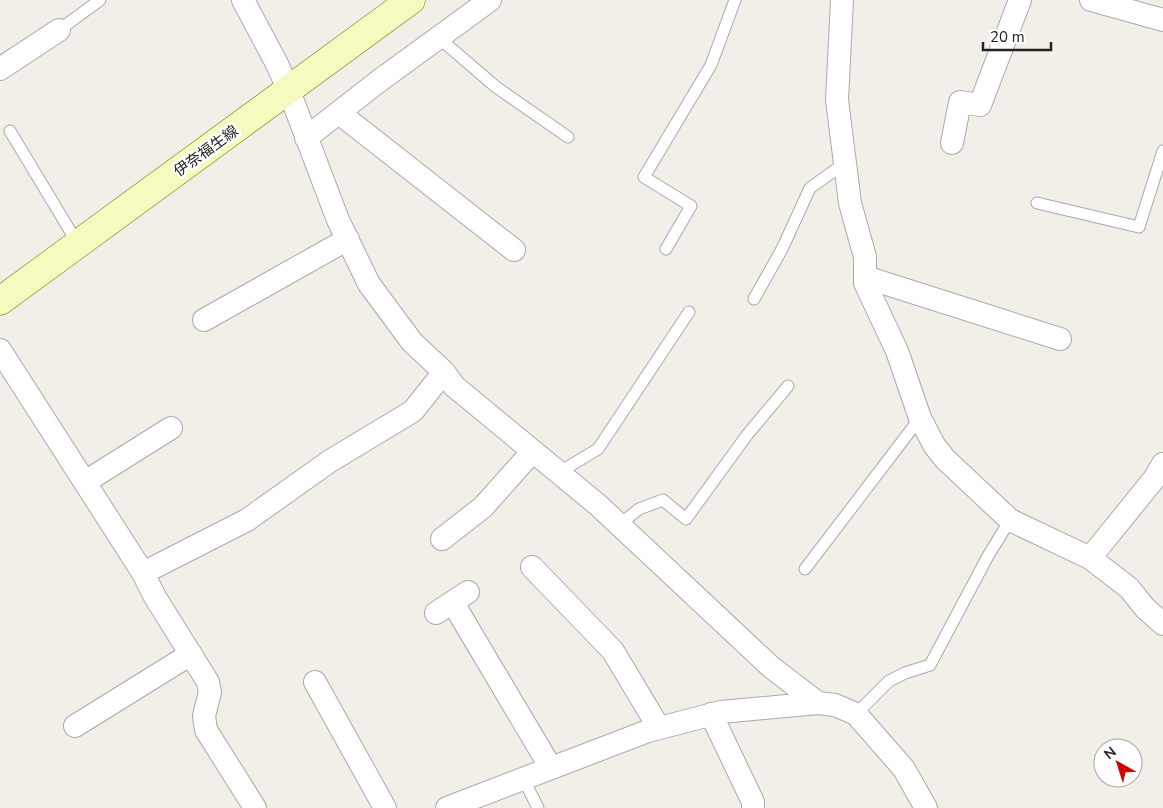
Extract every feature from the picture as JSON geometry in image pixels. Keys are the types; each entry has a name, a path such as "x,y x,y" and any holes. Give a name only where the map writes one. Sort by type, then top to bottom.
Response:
{"main road":[{"name":"伊奈福生線","path":"0,301 289,91 406,2"}],"street":[{"path":"243,0 289,91 338,220 369,284 412,342 444,372 454,386 598,505 771,667 818,703"},
{"path":"306,138 490,0"},
{"path":"842,0 837,100 850,202 865,257 865,283 897,352 920,418 934,445 945,459 1010,520 1090,558 1129,588 1160,616"},
{"path":"952,142 960,102 980,105 1020,0"},
{"path":"1091,0 1163,20"},
{"path":"0,68 58,30"},
{"path":"338,113 514,250"},
{"path":"204,320 348,239"},
{"path":"865,277 1060,339"},
{"path":"0,350 143,573 155,597 208,682 210,692 204,716 206,730 254,808"},
{"path":"143,573 247,520 330,461 413,411 444,372"},
{"path":"85,482 171,428"},
{"path":"442,539 482,507 532,452"},
{"path":"1090,558 1154,479 1163,464"},
{"path":"532,567 612,652 659,728"},
{"path":"452,603 551,768"},
{"path":"75,726 191,654"},
{"path":"315,682 385,808"},
{"path":"447,808 659,728 711,714 818,703 835,705 856,714 904,769 926,808"},
{"path":"711,714 753,802 753,808"}],"lane":[{"path":"58,30 100,0"},
{"path":"666,249 692,206 644,178 711,65 735,0"},
{"path":"438,38 496,88 568,137"},
{"path":"10,131 78,244"},
{"path":"1037,203 1139,227 1163,151"},
{"path":"754,298 782,249 810,188 845,163"},
{"path":"558,473 598,449 689,312"},
{"path":"619,525 639,509 663,500 686,520 747,435 788,386"},
{"path":"805,569 920,418"},
{"path":"856,714 889,681 905,672 930,665 988,556 1010,520"},
{"path":"523,778 538,808"}]}
